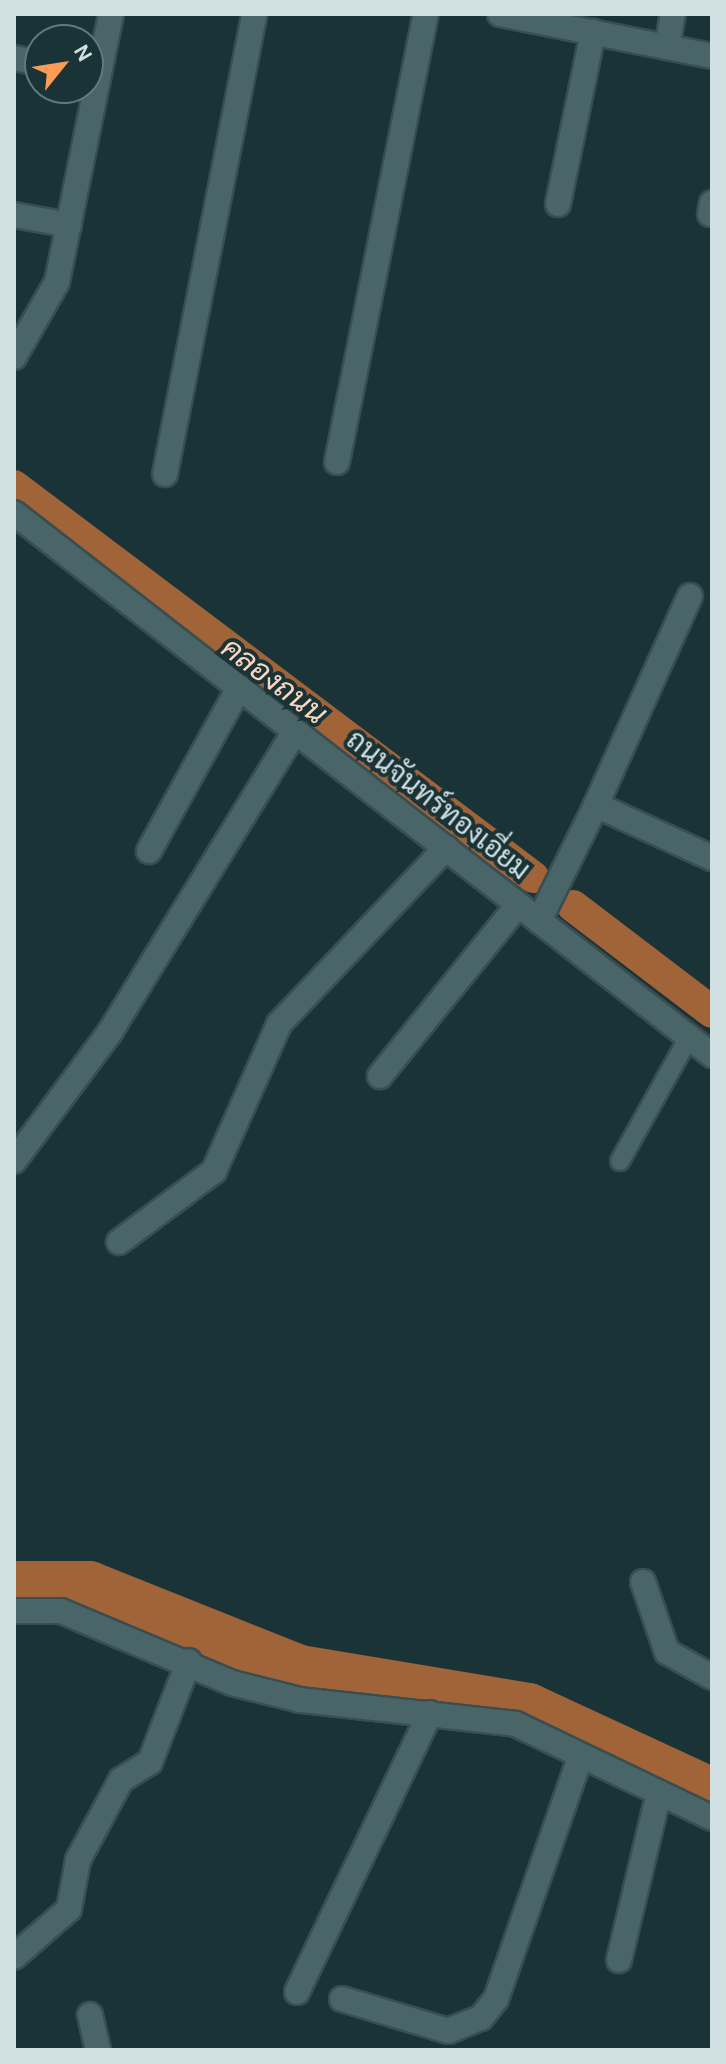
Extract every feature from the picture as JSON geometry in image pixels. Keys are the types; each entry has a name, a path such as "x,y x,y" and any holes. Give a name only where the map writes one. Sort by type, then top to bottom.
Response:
{"street":[{"path":"104,38 111,14"},
{"path":"165,474 254,14"},
{"path":"337,462 426,14"},
{"path":"667,47 673,14"},
{"path":"508,15 712,56"},
{"path":"558,204 593,32"},
{"path":"14,357 57,282 89,104"},
{"path":"14,215 69,225"},
{"name":"ถนนจันทร์ทองเอี่ยม","path":"14,513 712,1055"},
{"path":"539,921 596,805 690,596"},
{"path":"149,851 239,688"},
{"path":"14,1161 110,1032 295,731"},
{"path":"596,805 712,858"},
{"path":"119,1242 214,1171 279,1024 446,848"},
{"path":"380,1076 518,905"},
{"path":"643,1582 667,1652 712,1677"},
{"path":"14,1611 61,1611 189,1661 232,1683 300,1700 516,1724 658,1796 712,1818"},
{"path":"14,1957 69,1909 78,1860 121,1780 150,1762 189,1661"},
{"path":"297,1992 430,1713"},
{"path":"342,1999 448,2031 481,2018 496,1999 580,1758"},
{"path":"619,1960 658,1796"},
{"path":"90,2015 98,2050"}],"lane":[{"path":"620,1161 689,1037"}],"waterway":[{"name":"คลองถนน","path":"14,486 533,877"},
{"name":"คลองถนน","path":"573,906 712,1012"},
{"path":"14,1588 89,1588 299,1672 528,1710 712,1795"}]}
